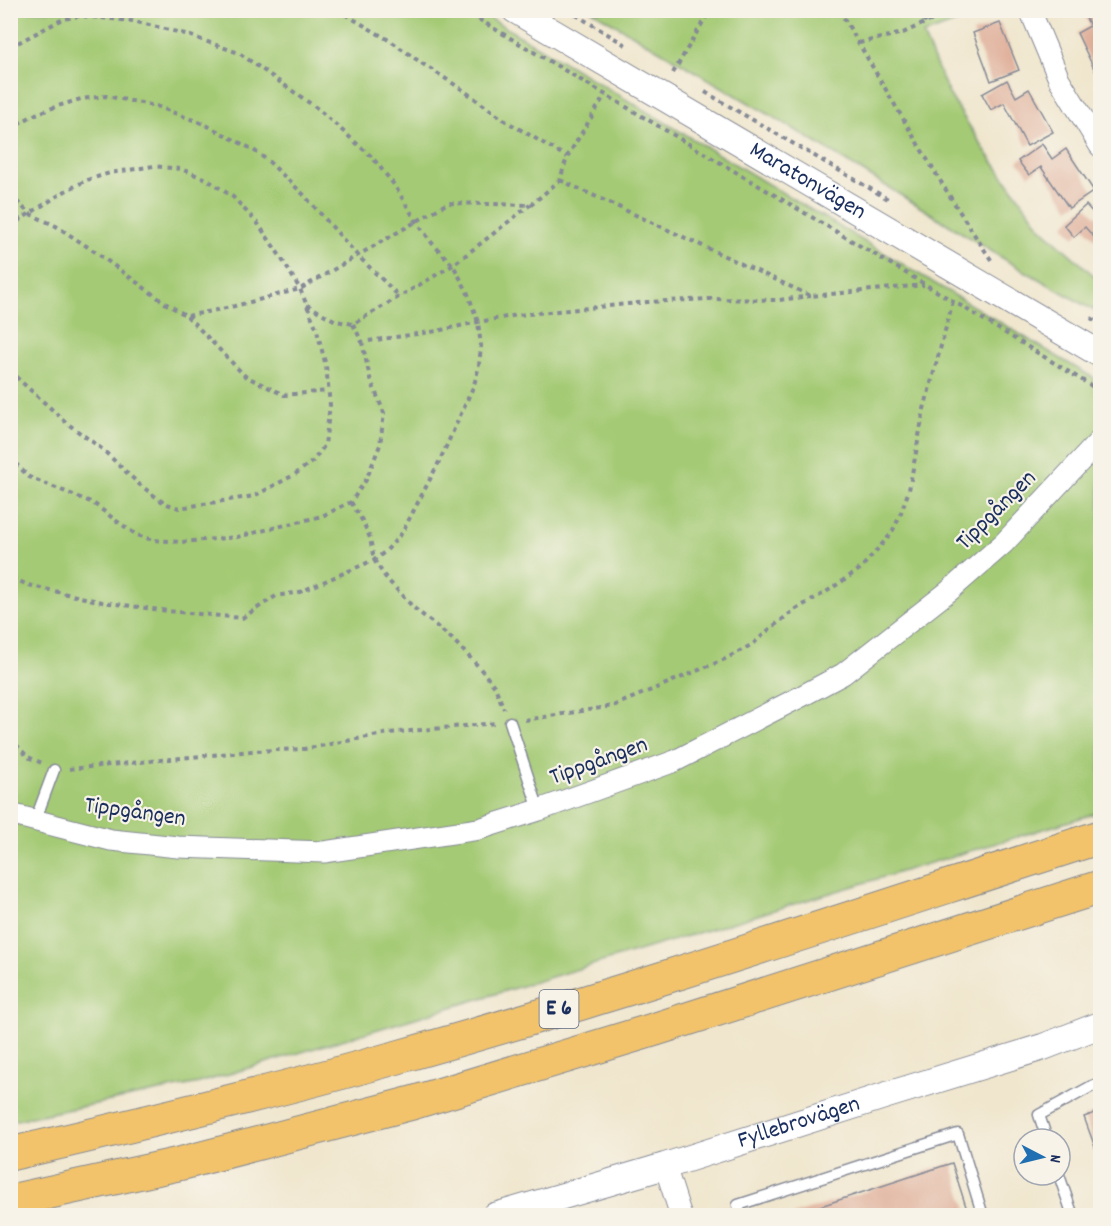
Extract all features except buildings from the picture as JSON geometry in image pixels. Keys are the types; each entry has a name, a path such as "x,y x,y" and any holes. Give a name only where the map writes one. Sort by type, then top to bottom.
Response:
{"highway":[{"name":"E 6","path":"10,1154 178,1115 398,1058 641,985 1101,837"},
{"name":"E 6","path":"10,1202 183,1163 412,1103 656,1029 1101,887"}],"street":[{"name":"Maratonvägen","path":"515,10 1101,354"},
{"path":"1030,10 1059,79 1101,146"},
{"name":"Tippgången","path":"10,814 111,840 178,847 324,852 479,829 539,810 675,761 843,674 949,591 1004,543 1101,440"},
{"name":"Fyllebrovägen","path":"495,1215 665,1166 884,1095 1043,1047 1101,1025"},
{"path":"665,1166 681,1215"}],"lane":[{"path":"510,722 539,810"},
{"path":"35,821 54,770"},
{"path":"1043,1127 1039,1114 1101,1083"},
{"path":"741,1215 738,1205 958,1134 983,1215"},
{"path":"1063,1187 1073,1215"}],"path":[{"path":"338,10 392,42 504,120 567,157"},
{"path":"462,10 1101,390"},
{"path":"673,73 710,10"},
{"path":"839,10 903,121 992,261"},
{"path":"908,10 927,22"},
{"path":"859,43 903,33 927,22 966,10"},
{"path":"10,47 63,19 80,16 133,21 185,34 239,53 318,109 372,157 395,186 432,243 453,265 467,291 478,322 481,346 479,366 469,398 440,460 402,533 386,551 374,560 300,592 276,596 242,618 102,602 28,585 10,577"},
{"path":"307,305 336,321 353,324 453,265 560,180 567,157 605,95"},
{"path":"10,128 36,114 58,106 81,99 106,96 156,106 204,124 252,149 267,160 303,194 358,256 400,297"},
{"path":"10,226 67,189 110,173 154,166 180,169 206,178 233,197 259,225 300,288 316,327 323,356 330,405 325,445 313,461 294,475 254,496 179,508 164,503 140,485 102,449 68,424 10,370"},
{"path":"560,180 811,296"},
{"path":"10,195 30,214 56,226 187,316 245,376 284,395 328,391"},
{"path":"187,316 231,307 300,288 448,203 531,205"},
{"path":"362,342 437,332 518,315 648,302 708,299 779,300 925,285"},
{"path":"10,738 28,757 54,770 252,751 304,749 389,733 510,722 613,706 723,660 753,644 796,609 860,569 891,534 909,490 924,409 953,301"},
{"path":"10,456 29,477 93,503 137,534 153,540 182,542 237,537 322,516 351,502 366,480 380,445 384,412 370,378 362,342 353,324"},
{"path":"351,502 370,538 374,560 386,578 414,608 451,638 484,673 495,687 510,722"}],"green space":[{"path":"11,11 478,11 1100,382 1100,812 199,1083 11,1121"},
{"path":"592,11 987,11 923,35 949,94 982,146 1041,228 1100,281 1100,314 1009,262 797,131"}]}
